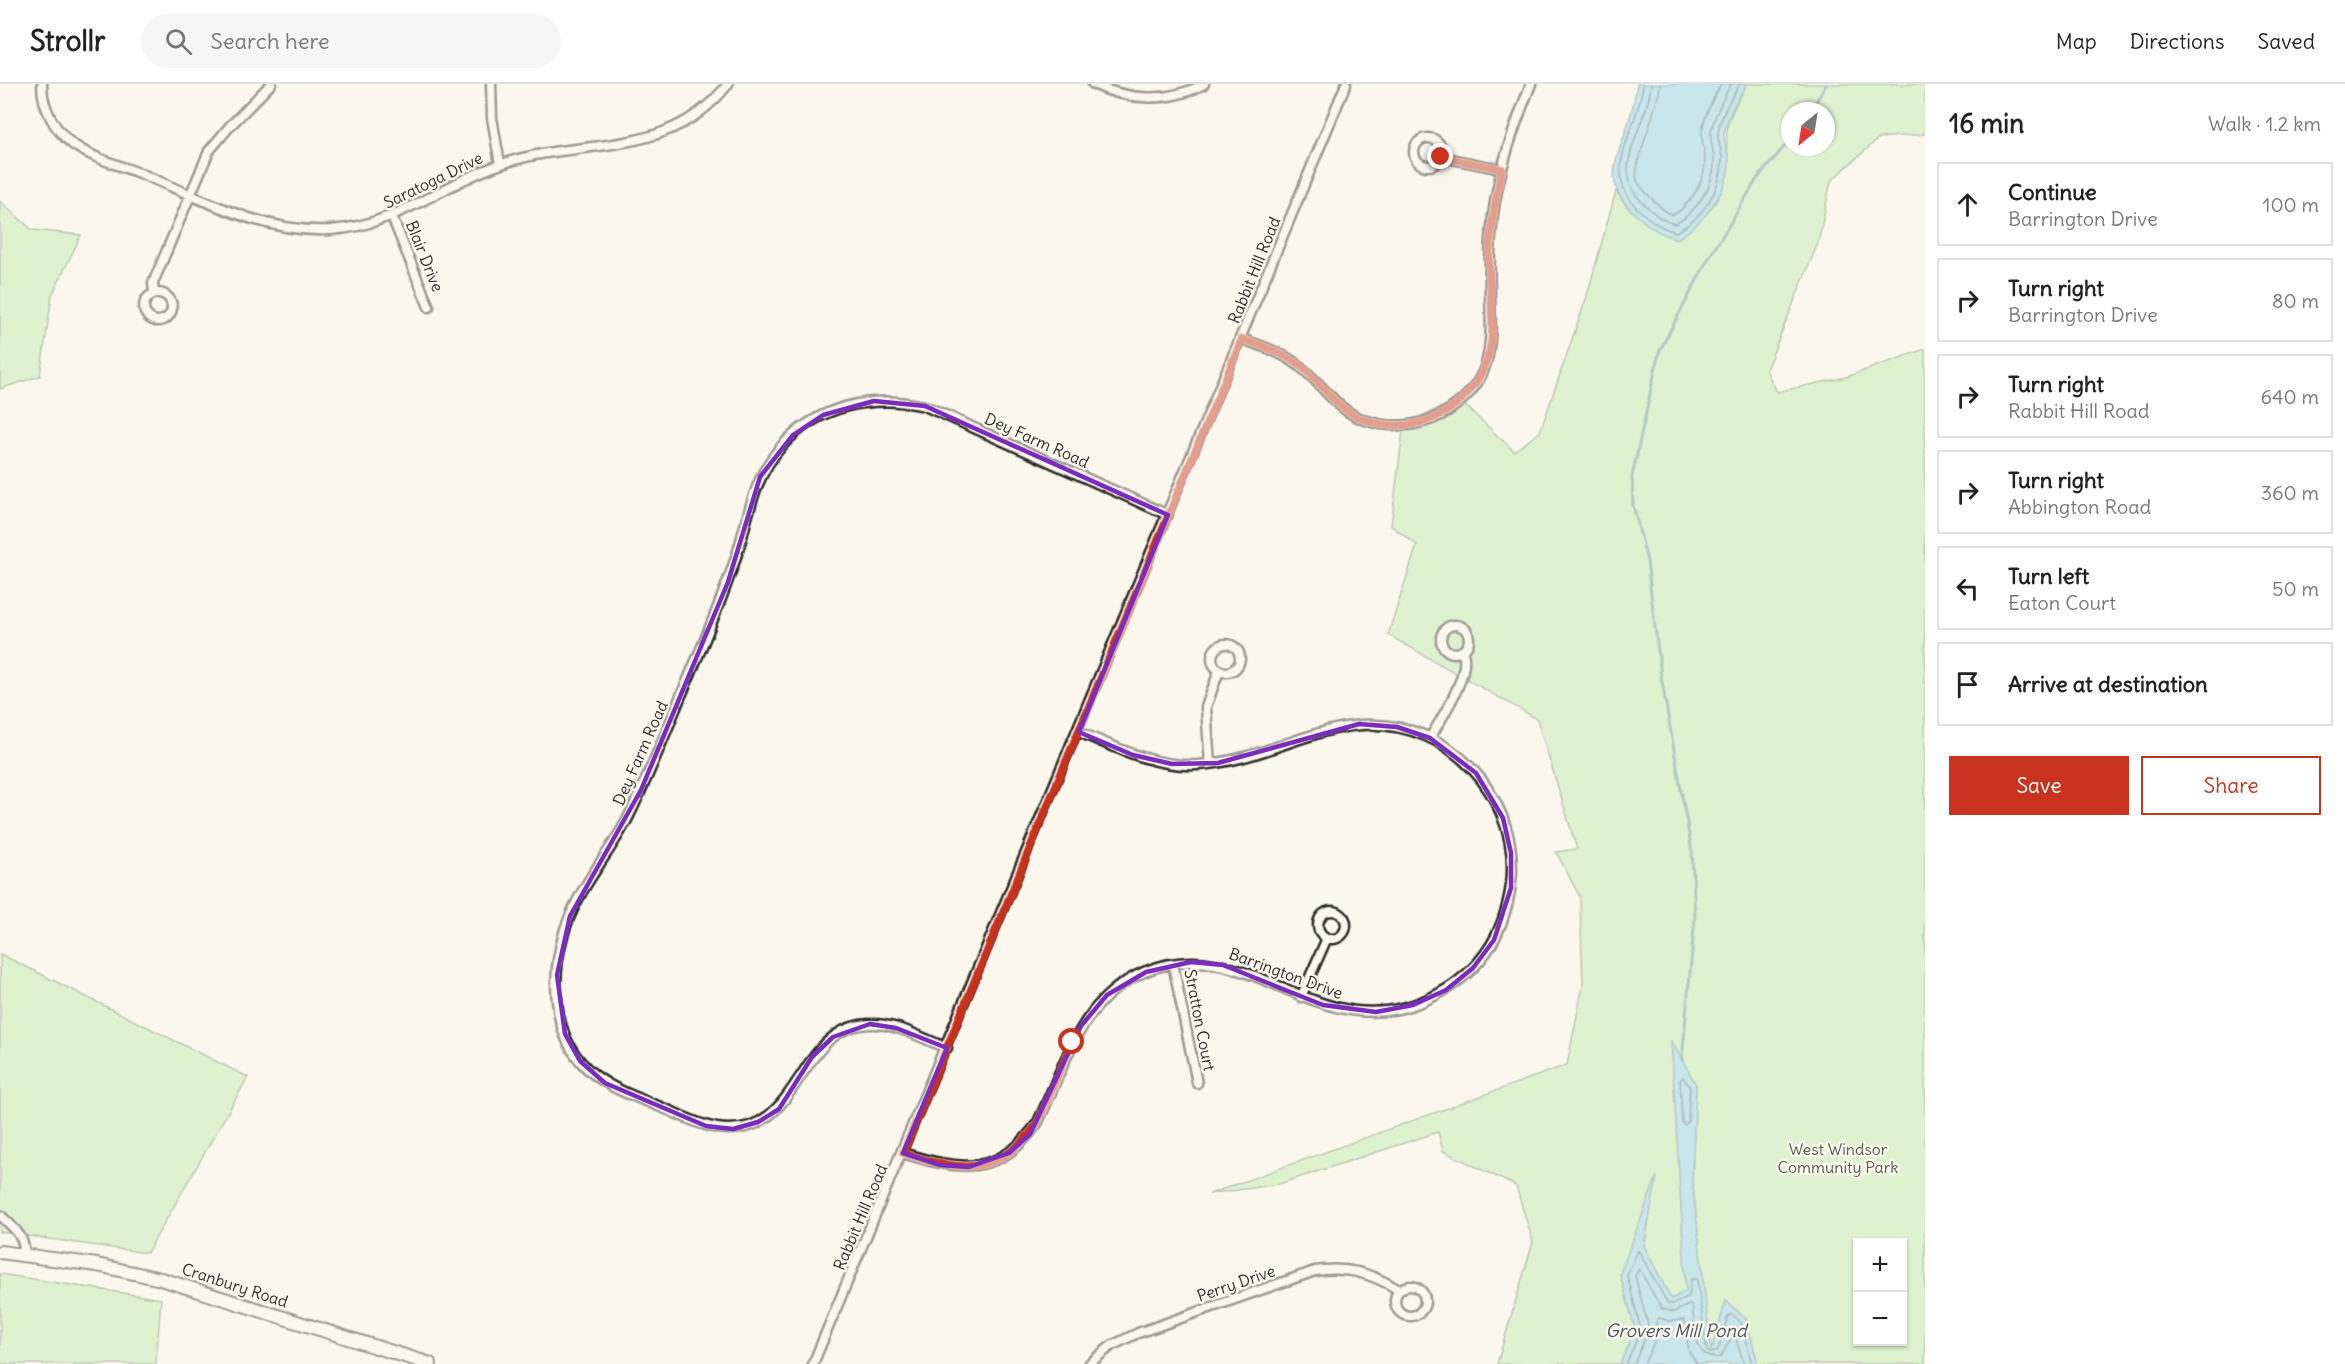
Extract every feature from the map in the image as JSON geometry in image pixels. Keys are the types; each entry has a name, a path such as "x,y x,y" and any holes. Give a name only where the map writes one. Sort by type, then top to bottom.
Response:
{"street":[{"name":"Saratoga Drive","path":"42,84 49,114 59,131 83,151 247,218 286,228 329,230 362,226 392,217 500,164 662,132 696,116 728,84"},
{"path":"154,293 153,283 201,165 219,138 271,84"},
{"path":"491,84 492,118 500,164"},
{"path":"1094,84 1120,94 1152,98 1186,92 1204,84"},
{"name":"Rabbit Hill Road","path":"813,1364 947,1048 1346,84"},
{"path":"1242,339 1290,359 1304,369 1338,406 1364,420 1379,424 1409,425 1436,417 1450,409 1476,383 1491,348 1491,231 1502,169 1511,135 1531,84"},
{"path":"1441,157 1502,169"},
{"name":"Blair Drive","path":"392,217 429,307"},
{"name":"Dey Farm Road","path":"947,1048 896,1028 879,1024 856,1026 836,1035 822,1045 787,1099 769,1116 758,1122 733,1129 705,1126 605,1083 580,1061 565,1034 557,998 557,975 563,935 578,898 619,833 641,790 728,582 760,477 781,447 808,423 839,408 855,404 891,401 925,406 1168,515"},
{"path":"1430,738 1464,670 1465,657 1462,651"},
{"path":"1210,764 1206,707 1219,671"},
{"name":"Barrington Drive","path":"903,1153 940,1165 955,1167 983,1165 1009,1153 1030,1134 1038,1122 1072,1042 1091,1012 1107,995 1131,978 1173,964 1205,962 1223,965 1323,1005 1358,1012 1396,1010 1446,990 1460,980 1484,955 1494,940 1507,908 1511,888 1511,853 1503,818 1487,787 1476,773 1448,748 1430,738 1396,727 1359,724 1324,730 1239,758 1210,764 1182,764 1154,761 1078,732"},
{"path":"1301,996 1327,938"},
{"name":"Stratton Court","path":"1173,964 1197,1083"},
{"path":"0,1215 19,1232 24,1242 25,1255"},
{"name":"Cranbury Road","path":"0,1252 108,1267 161,1279 430,1364"},
{"name":"Perry Drive","path":"1089,1364 1111,1346 1138,1333 1315,1271 1331,1269 1358,1271 1399,1290"}],"highlighted area":[{"path":"874,401 925,406 1168,515 1079,732 1133,755 1172,764 1218,763 1359,724 1397,727 1430,738 1476,773 1503,818 1511,853 1511,888 1494,940 1473,968 1446,990 1413,1005 1376,1012 1323,1005 1223,965 1191,962 1146,972 1107,995 1081,1026 1030,1134 1009,1153 969,1167 940,1165 903,1153 947,1048 896,1028 870,1024 833,1037 812,1057 779,1109 758,1122 733,1129 706,1126 605,1083 580,1061 565,1034 557,975 570,916 641,790 728,582 760,477 793,435 823,415"}],"green space":[{"name":"West Windsor Community Park","path":"1747,84 1925,84 1925,134 1879,138 1831,181 1818,243 1766,370 1777,392 1846,377 1925,349 1925,1364 1758,1364 1746,1319 1726,1301 1711,1353 1692,1178 1696,1085 1672,1042 1686,1291 1671,1299 1644,1246 1656,1181 1620,1274 1635,1329 1620,1364 1497,1364 1533,1242 1516,1186 1443,1151 1438,1132 1279,1184 1209,1194 1567,1065 1583,985 1580,897 1556,852 1577,849 1537,719 1388,635 1417,545 1391,526 1404,423 1459,400 1514,451 1540,432 1586,299 1616,191 1628,208 1729,163 1726,140 1732,113"},
{"path":"0,201 32,230 81,235 52,295 40,376 0,389"},
{"path":"0,954 248,1077 147,1253 0,1232"},
{"path":"0,1274 161,1299 156,1364 0,1364"}],"water":[{"path":"1637,84 1747,84 1725,128 1724,138 1729,162 1724,185 1712,207 1696,225 1677,239 1656,230 1637,216 1625,204 1618,193 1615,182 1616,160 1632,111"},
{"name":"Grovers Mill Pond","path":"1671,1040 1696,1085 1692,1178 1711,1351 1726,1301 1746,1319 1758,1364 1620,1364 1635,1329 1620,1274 1657,1176 1644,1246 1671,1299 1686,1291"}],"waterway":[{"path":"1816,102 1826,84"},
{"path":"1682,1060 1695,918 1692,852 1661,676 1647,561 1633,505 1632,477 1659,352 1706,263 1757,179 1781,151"}],"route":[{"path":"1072,1042 1038,1122 1020,1145 1009,1153 983,1165 969,1167 940,1165 903,1153 1242,339 1277,351 1290,359 1304,369 1338,406 1364,420 1379,424 1409,425 1436,417 1462,400 1480,378 1491,348 1489,263 1495,201 1502,169 1441,157"}]}
